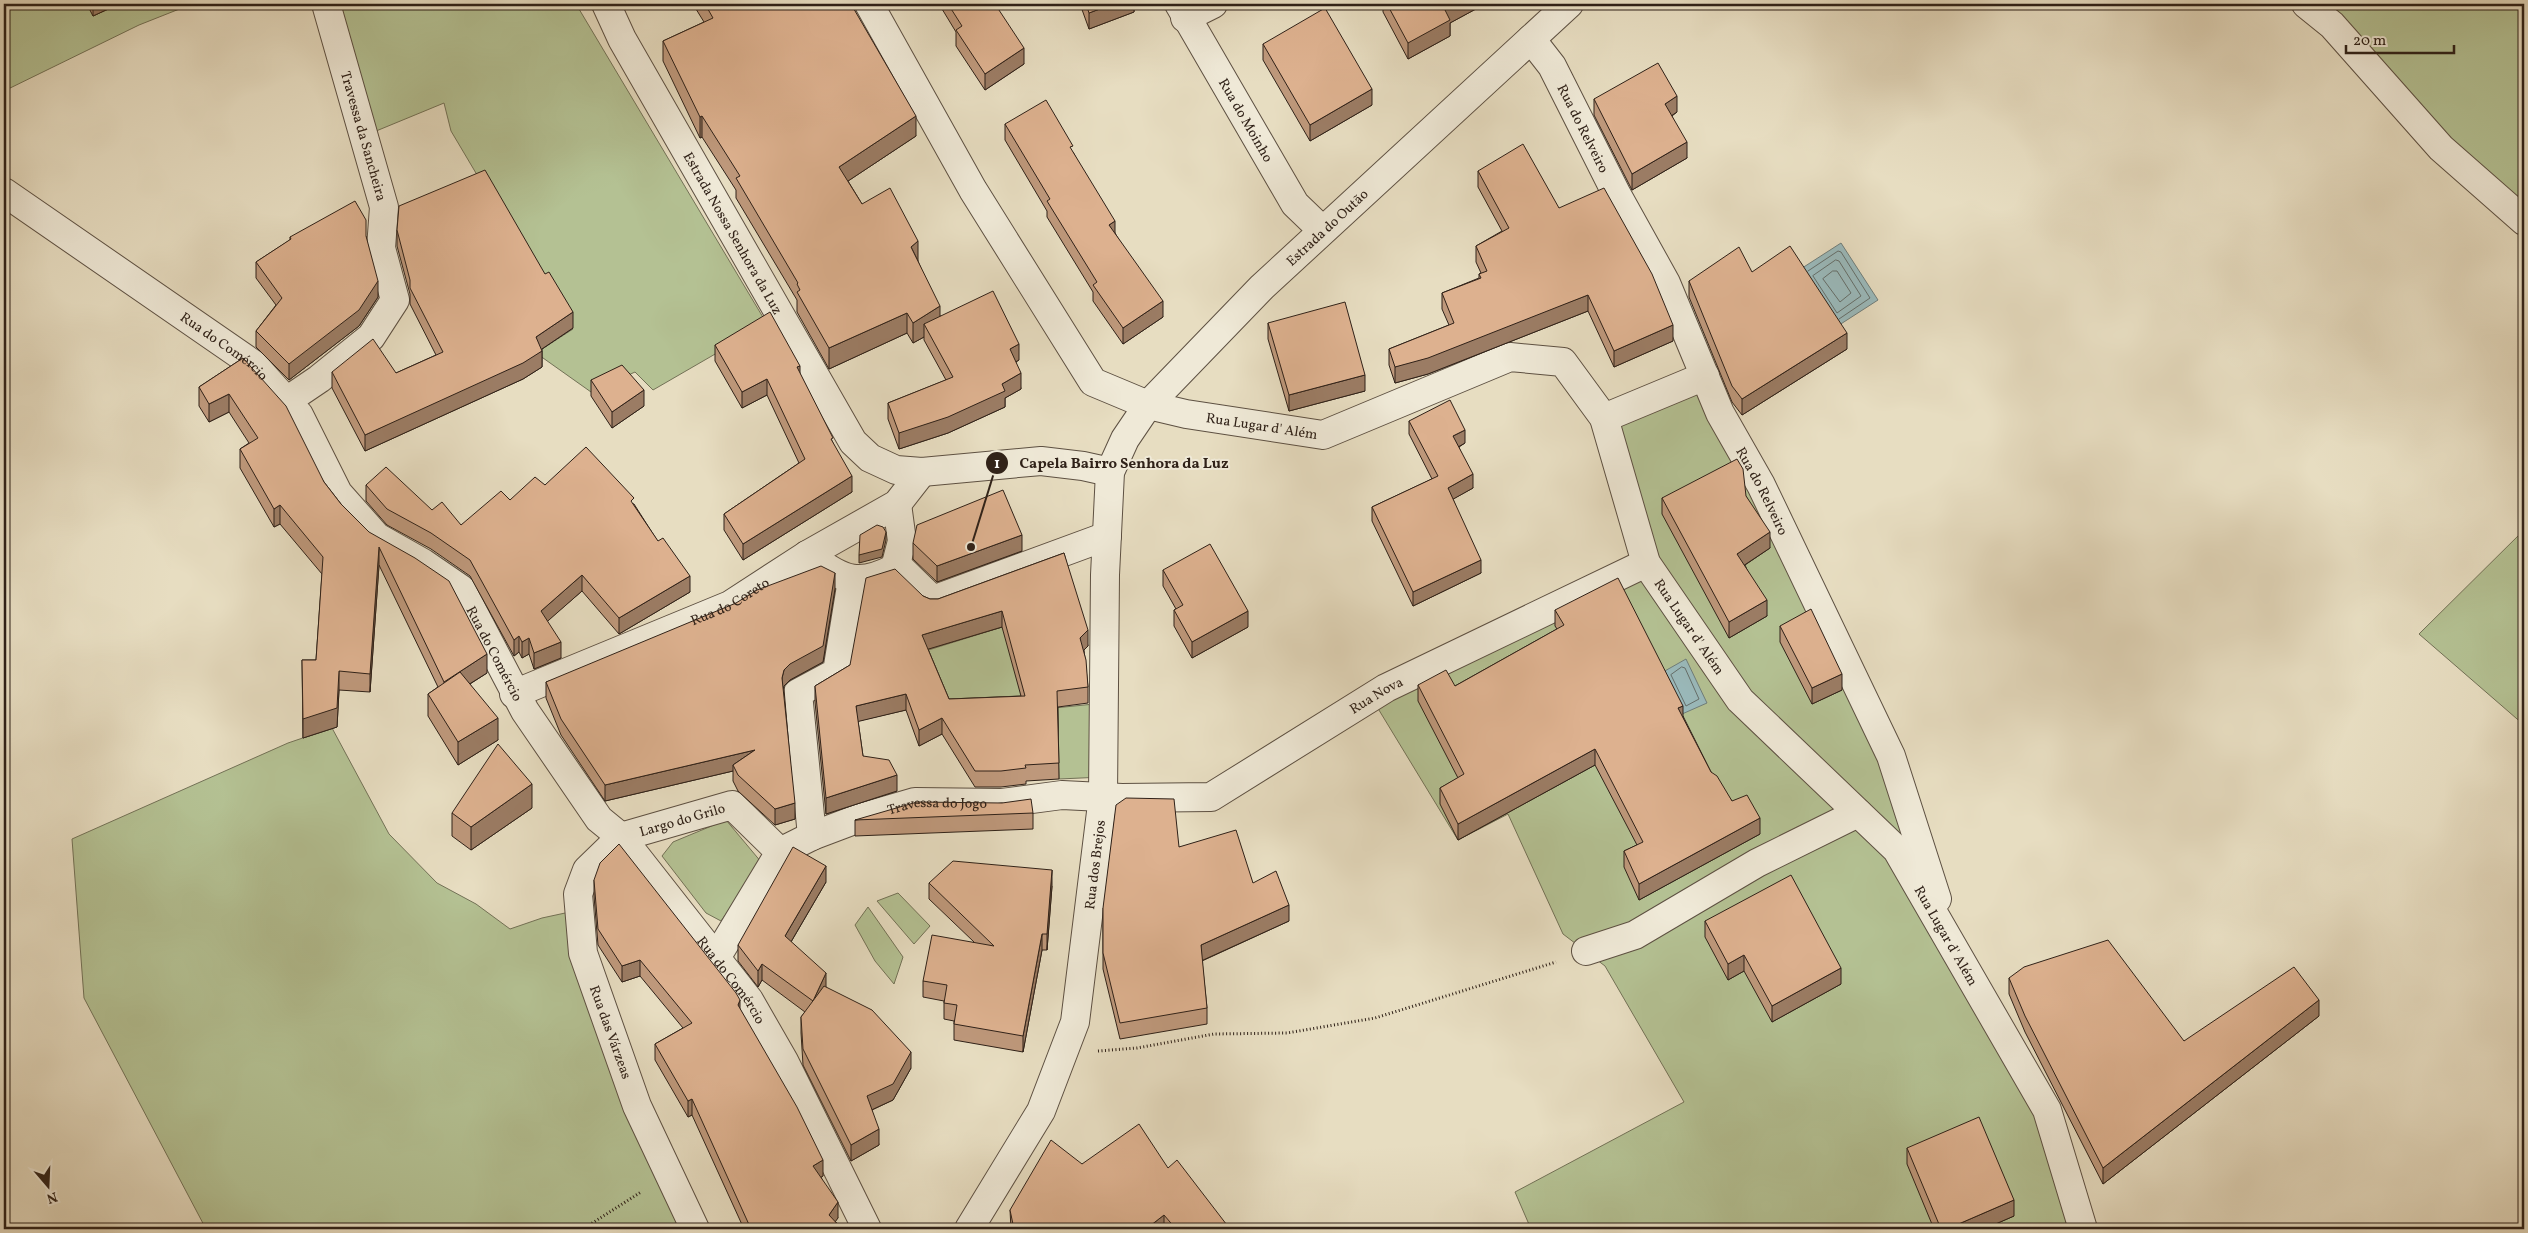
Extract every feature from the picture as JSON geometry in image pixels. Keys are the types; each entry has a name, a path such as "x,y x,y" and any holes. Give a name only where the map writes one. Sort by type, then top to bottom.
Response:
{"street":[{"name":"Travessa da Sancheira","path":"288,400 319,379 371,337 395,300 381,248 384,208 326,4"},
{"name":"Estrada Nossa Senhora da Luz","path":"606,4 627,48 848,434 853,442 870,458 896,470 922,472 1041,461 1083,466 1110,472"},
{"name":"Rua Lugar d' Além","path":"869,4 973,190 1093,382 1148,406 1231,422 1323,435 1510,357 1564,362 1604,418 1646,563 1740,700 1897,850 2047,1110 2082,1229"},
{"path":"1182,11 1213,4"},
{"name":"Estrada do Outão","path":"1110,472 1125,439 1148,406 1262,288 1322,230 1569,4"},
{"path":"2306,4 2332,25 2441,148 2524,220"},
{"name":"Rua do Moinho","path":"1182,11 1295,204 1322,230"},
{"name":"Rua do Relveiro","path":"1531,39 1552,66 1616,193 1666,283 1720,413 1761,485 1891,756 1936,896 1960,959"},
{"name":"Rua do Comércio","path":"4,192 253,364 288,400 299,415 338,493 377,537 423,563 461,589 514,694 598,819 621,837 749,1000 784,1061 867,1229"},
{"path":"1604,418 1705,376"},
{"name":"Rua do Coreto","path":"514,694 730,605 807,555 897,504 922,472"},
{"name":"Rua dos Brejos","path":"969,1229 1041,1111 1075,1022 1103,796 1107,536 1110,472"},
{"path":"807,555 852,580 876,578 895,568 902,541 897,504"},
{"path":"896,564 933,600 1107,536"},
{"name":"Rua Nova","path":"1103,796 1122,798 1211,797 1386,688 1646,563"},
{"path":"812,836 798,693 837,672 852,580"},
{"name":"Travessa do Jogo","path":"780,852 812,836 856,819 915,802 1002,803 1062,795 1103,796"},
{"name":"Largo do Grilo","path":"621,837 732,805 780,852"},
{"path":"1586,951 1635,935 1757,863 1858,813"},
{"name":"Rua das Várzeas","path":"621,837 587,870 578,894 582,953 637,1106 695,1229"},
{"path":"716,958 780,852"}],"path":[{"path":"1063,1054 1137,1048 1214,1034 1286,1033 1374,1018 1449,997 1586,951"},
{"path":"583,1229 631,1197 671,1178"}],"green space":[{"path":"4,4 87,4 93,16 119,4 192,4 139,25 4,91"},
{"path":"326,4 576,4 767,324 653,390 635,372 591,392 536,353 573,329 521,249 451,131 444,103 364,136"},
{"path":"2306,4 2524,4 2524,221"},
{"path":"1705,376 1761,485 1936,895 2047,1110 2081,1229 1531,1229 1515,1192 1684,1102 1605,966 1563,934 1508,814 1458,840 1371,697 1646,563 1604,418"},
{"path":"2524,530 2524,725 2419,634"},
{"path":"1028,619 1025,711 1104,703 1103,777 1059,779 1058,746 931,716 922,652"},
{"path":"332,728 389,834 437,883 476,904 510,929 542,918 579,910 695,1229 206,1229 84,998 72,839 288,743"},
{"path":"726,820 762,863 721,921 706,913 662,856 673,842"},
{"path":"898,893 930,926 914,944 877,901"},
{"path":"868,907 903,957 894,984 875,961 855,925"}],"water":[{"path":"1841,243 1878,300 1833,329 1796,272"},
{"path":"1686,659 1707,703 1682,714 1663,672"}],"building":[{"path":"705,4 851,4 916,116 839,167 862,204 890,188 918,241 911,247 940,306 913,323 907,313 829,348 797,292 800,290 798,283 736,178 740,176 702,116 700,117 663,41 713,18"},
{"path":"948,4 995,4 1024,48 985,74 956,30 962,26"},
{"path":"1086,4 1113,4 1089,13"},
{"path":"1387,4 1457,4 1445,10 1450,20 1408,43"},
{"path":"1325,8 1372,89 1310,125 1263,44"},
{"path":"1658,63 1677,96 1665,104 1687,142 1632,174 1594,99"},
{"path":"1046,100 1073,146 1070,147 1115,221 1109,225 1163,301 1123,328 1093,285 1097,282 1047,201 1050,199 1005,124"},
{"path":"1523,144 1559,208 1604,188 1652,274 1673,325 1614,351 1588,295 1428,358 1395,367 1389,349 1454,323 1442,293 1481,278 1479,274 1487,271 1476,246 1509,228 1478,171"},
{"path":"485,170 545,274 549,272 573,312 536,337 542,351 523,363 365,435 332,372 373,339 396,373 443,352 410,288 410,280 397,230 399,206"},
{"path":"355,201 366,220 366,236 378,281 359,310 289,364 256,331 282,298 256,262 291,239 290,237"},
{"path":"1790,246 1847,333 1742,399 1732,386 1689,281 1739,247 1752,272"},
{"path":"993,291 1019,344 1010,349 1021,373 1002,384 1005,391 948,417 899,433 888,403 953,377 924,324"},
{"path":"1345,302 1365,375 1289,395 1268,323"},
{"path":"770,312 800,366 797,367 833,438 831,439 852,476 743,544 724,514 805,459 767,379 742,392 715,345"},
{"path":"243,358 286,406 324,482 341,504 369,532 415,558 449,581 487,654 444,682 379,547 370,674 339,671 337,708 303,719 302,660 316,660 323,557 280,505 274,509 240,449 258,438 229,394 209,404 199,387"},
{"path":"622,365 644,390 612,412 591,380"},
{"path":"1450,400 1465,430 1453,436 1473,474 1448,488 1481,560 1413,592 1372,507 1438,476 1409,421"},
{"path":"586,447 634,498 631,501 658,541 663,538 690,576 619,618 582,575 541,611 561,642 534,653 529,638 522,642 519,636 514,640 470,560 431,533 387,509 366,485 386,467 432,510 442,502 461,525 501,491 510,500 535,477 545,485"},
{"path":"1737,459 1743,469 1746,496 1770,532 1737,554 1767,600 1729,622 1662,498"},
{"path":"1003,490 1022,535 937,566 913,543 917,525"},
{"path":"877,525 883,527 886,532 882,549 859,555 860,535"},
{"path":"1210,544 1248,611 1192,642 1174,610 1183,605 1163,570"},
{"path":"1064,553 1088,630 1080,638 1086,660 1088,687 1057,691 1059,763 1025,765 1026,768 1001,771 975,771 942,718 919,730 906,694 856,706 863,756 889,760 897,775 826,798 815,686 850,665 866,578 895,569 923,596 930,599 938,599","holes":["1002,611 1025,696 949,699 922,635"]},
{"path":"821,566 835,573 823,646 790,664 784,670 782,678 795,803 775,809 738,775 733,765 755,750 605,785 561,719 546,682 736,603 757,590"},
{"path":"1618,578 1683,706 1678,708 1711,772 1717,776 1732,801 1747,795 1760,818 1639,884 1624,851 1643,842 1595,749 1458,824 1440,788 1464,774 1418,685 1446,670 1455,686 1564,625 1555,610"},
{"path":"1811,609 1842,674 1812,688 1780,626"},
{"path":"460,672 498,718 458,742 428,694"},
{"path":"498,744 532,784 471,827 452,813"},
{"path":"1126,798 1174,799 1179,847 1236,830 1253,883 1276,871 1289,905 1201,945 1207,1008 1120,1023 1103,953 1103,908 1116,805"},
{"path":"1031,799 1033,813 855,820 917,802 1002,803"},
{"path":"619,844 736,993 740,1000 738,1005 797,1107 823,1160 813,1166 838,1202 829,1215 842,1229 751,1229 692,1099 688,1101 655,1044 692,1023 640,960 622,966 598,929 594,880 600,863"},
{"path":"793,847 826,866 785,936 826,973 813,1001 762,964 758,971 738,945"},
{"path":"953,861 1052,870 1047,934 1042,934 1023,1036 954,1024 957,1005 944,1003 947,985 923,981 932,935 994,946 929,883"},
{"path":"1791,875 1841,968 1772,1006 1744,955 1728,964 1705,921"},
{"path":"2108,940 2184,1041 2294,967 2319,1000 2103,1168 2025,1016 2009,978 2024,967"},
{"path":"824,986 872,1010 911,1052 893,1084 867,1096 879,1129 851,1145 803,1049 801,1017"},
{"path":"1979,1117 2014,1200 1947,1229 1941,1229 1907,1148"},
{"path":"1139,1124 1168,1168 1177,1160 1230,1229 1176,1229 1164,1215 1146,1229 1014,1229 1010,1210 1051,1140 1082,1164"}],"place":[{"name":"Capela Bairro Senhora da Luz","path":"971,547"}]}
